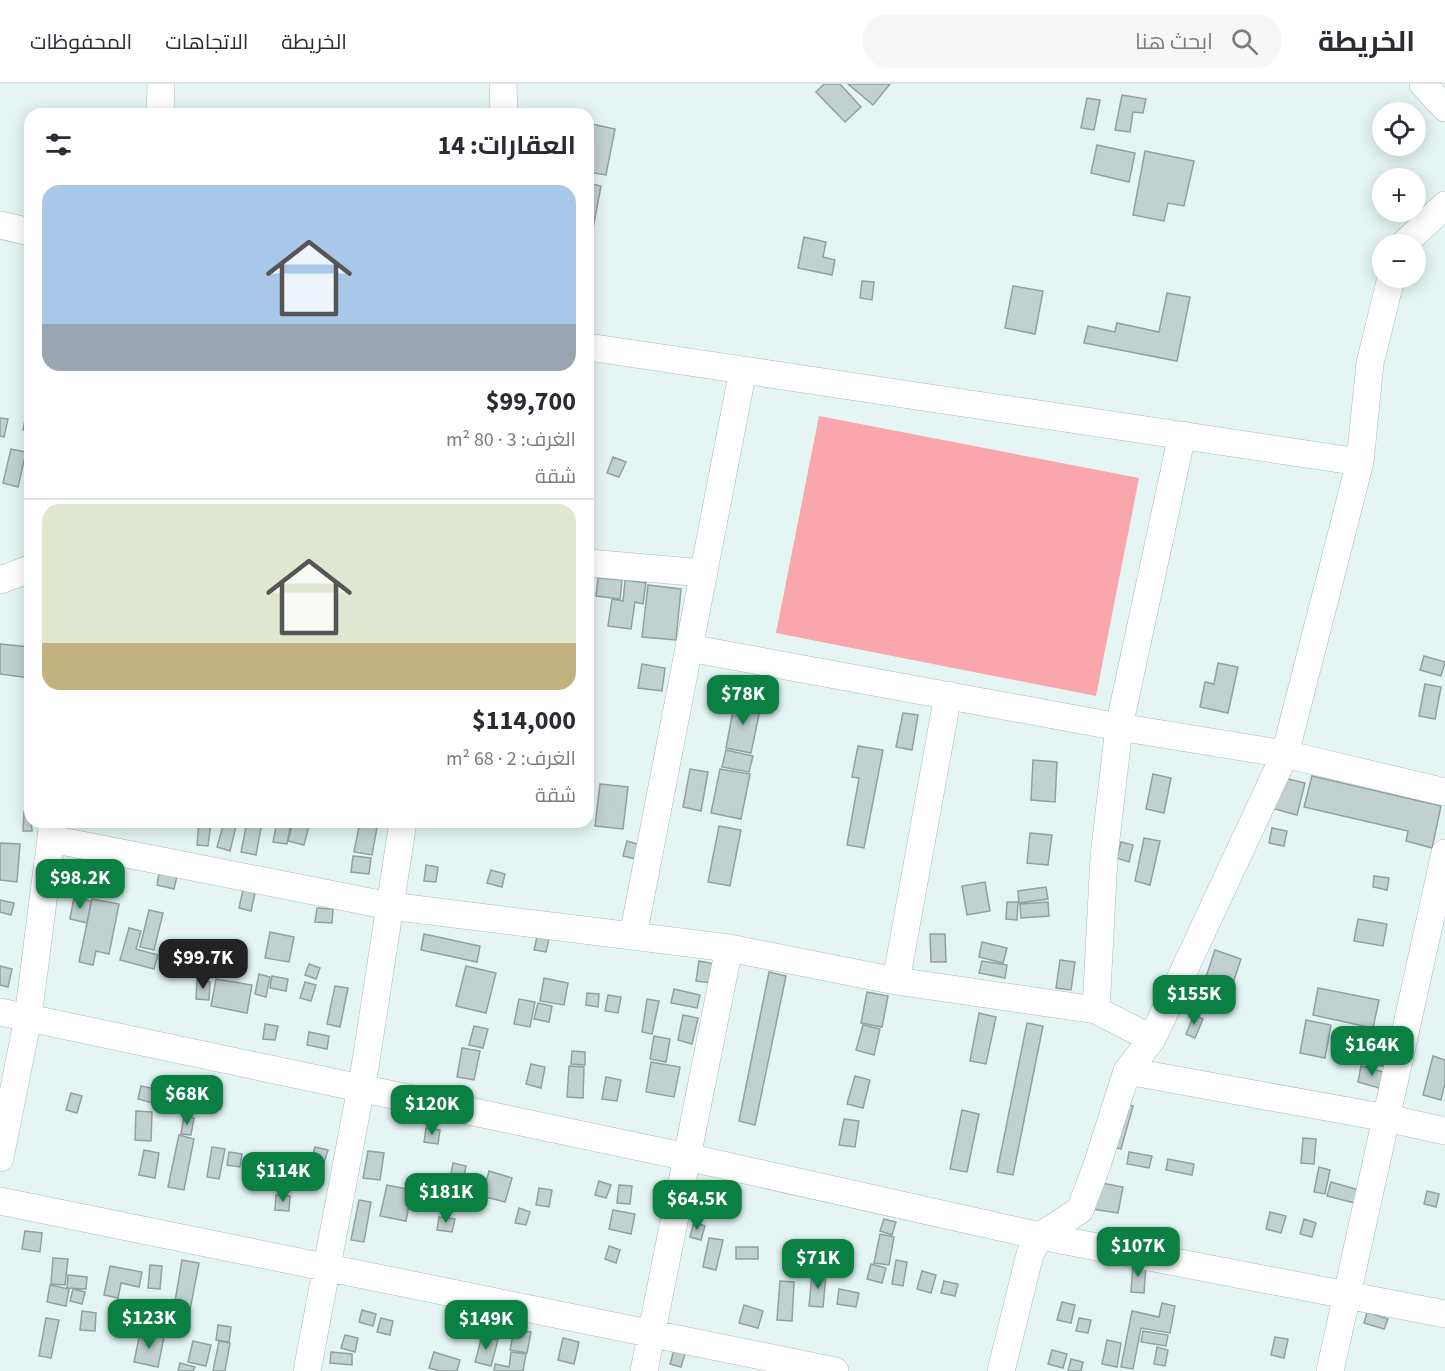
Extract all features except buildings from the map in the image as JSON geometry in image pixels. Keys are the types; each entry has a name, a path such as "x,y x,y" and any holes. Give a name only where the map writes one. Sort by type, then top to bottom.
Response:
{"street":[{"path":"160,108 162,84"},
{"path":"503,84 504,108"},
{"path":"1423,84 1445,108"},
{"path":"1415,234 1445,205"},
{"path":"0,225 24,231"},
{"path":"1001,1371 1030,1254 1040,1236 1080,1210 1096,1168 1126,1071 1152,1039 1285,754 1360,462 1370,363 1389,288"},
{"path":"594,348 1360,462"},
{"path":"633,936 743,370"},
{"path":"1096,1010 1104,856 1119,727 1182,435"},
{"path":"594,564 704,573"},
{"path":"0,580 24,571"},
{"path":"689,648 1119,727 1285,754 1445,792"},
{"path":"896,981 948,695"},
{"path":"307,1371 361,1088 403,828"},
{"path":"0,1158 28,1018 52,830 390,906 729,948 896,981 1096,1010 1152,1039"},
{"path":"1330,1371 1445,853"},
{"path":"645,1371 729,948"},
{"path":"0,1012 687,1157 1040,1236 1445,1314"},
{"path":"1126,1071 1387,1118 1445,1131"},
{"path":"0,1201 835,1371"}],"shaded area":[{"path":"819,416 1139,478 1096,696 776,633"}]}
